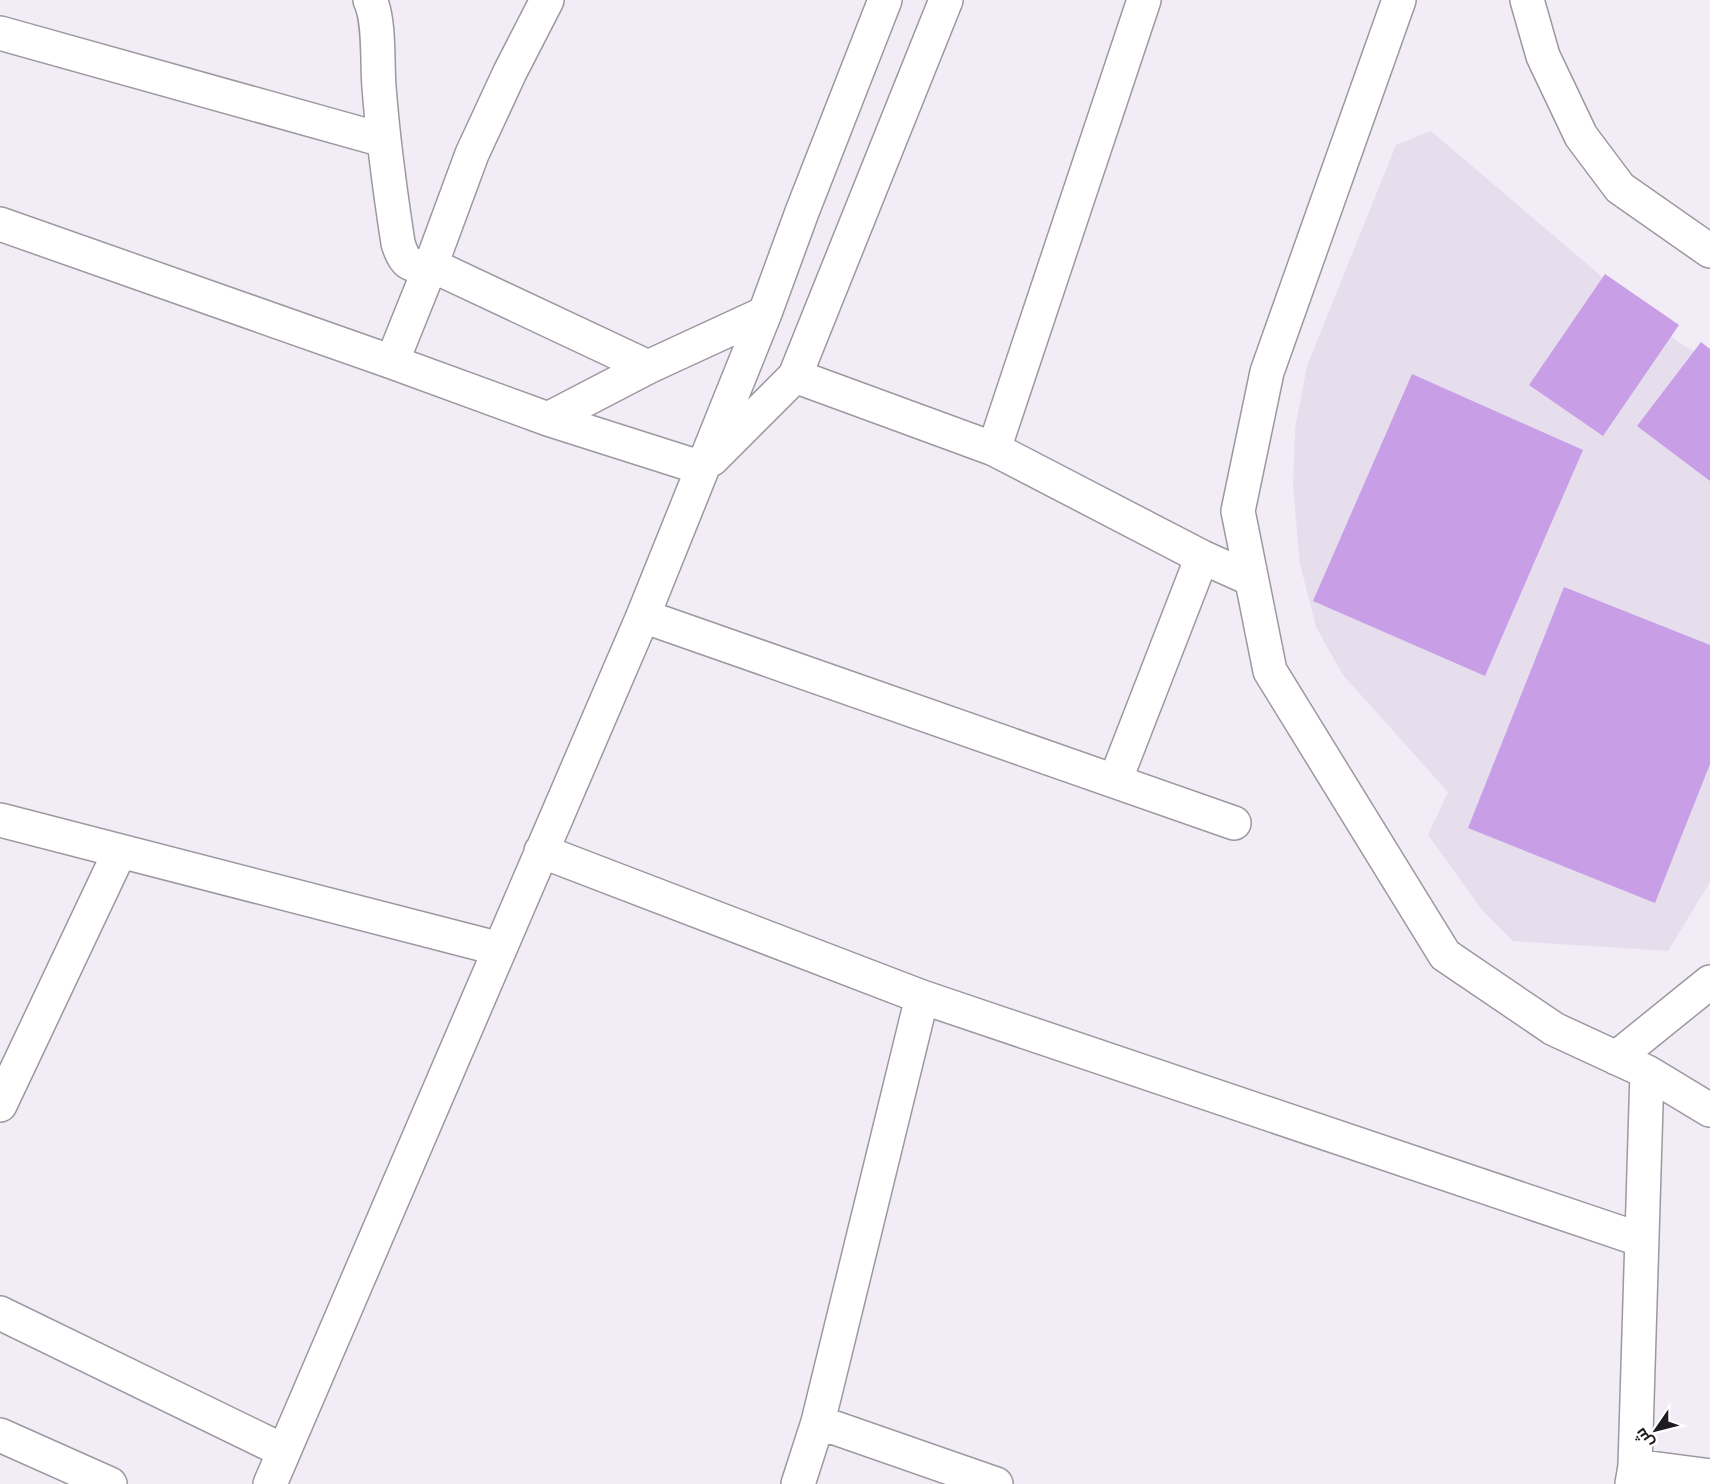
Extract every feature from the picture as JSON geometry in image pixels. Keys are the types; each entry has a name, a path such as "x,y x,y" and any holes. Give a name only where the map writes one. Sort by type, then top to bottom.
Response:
{"street":[{"path":"370,0 373,6 376,34 383,140 401,253 406,262 411,265 431,265 648,367"},
{"path":"392,362 472,154 547,0"},
{"path":"270,1484 643,616 765,313 885,0"},
{"path":"702,468 795,376 946,0"},
{"path":"994,449 1144,0"},
{"path":"1399,0 1267,372 1238,511 1270,671 1445,955 1554,1029 1647,1072 1710,1110"},
{"path":"1527,0 1543,56 1581,136 1620,188 1710,251"},
{"path":"0,33 383,140"},
{"path":"0,224 548,419 702,468"},
{"path":"548,419 648,367 765,313"},
{"path":"795,376 994,449 1202,557 1251,579"},
{"path":"1115,781 1202,557"},
{"path":"643,616 1233,823"},
{"path":"0,819 500,949"},
{"path":"4,1086 120,851"},
{"path":"541,851 922,997 1642,1240"},
{"path":"1616,1058 1710,982"},
{"path":"798,1484 818,1422 922,997"},
{"path":"1647,1072 1633,1475 1710,1476"},
{"path":"0,1313 284,1450"},
{"path":"818,1422 996,1484"},
{"path":"0,1435 110,1484"}],"shaded area":[{"path":"1431,131 1677,341 1710,362 1710,882 1668,951 1513,941 1482,910 1428,835 1448,792 1343,675 1316,627 1300,564 1293,487 1295,429 1307,366 1396,145"}],"building":[{"path":"1605,274 1679,325 1603,436 1529,385"},
{"path":"1701,342 1710,349 1710,481 1637,426"},
{"path":"1412,374 1583,450 1485,676 1313,601"},
{"path":"1564,587 1710,645 1710,764 1655,903 1468,828"}]}
